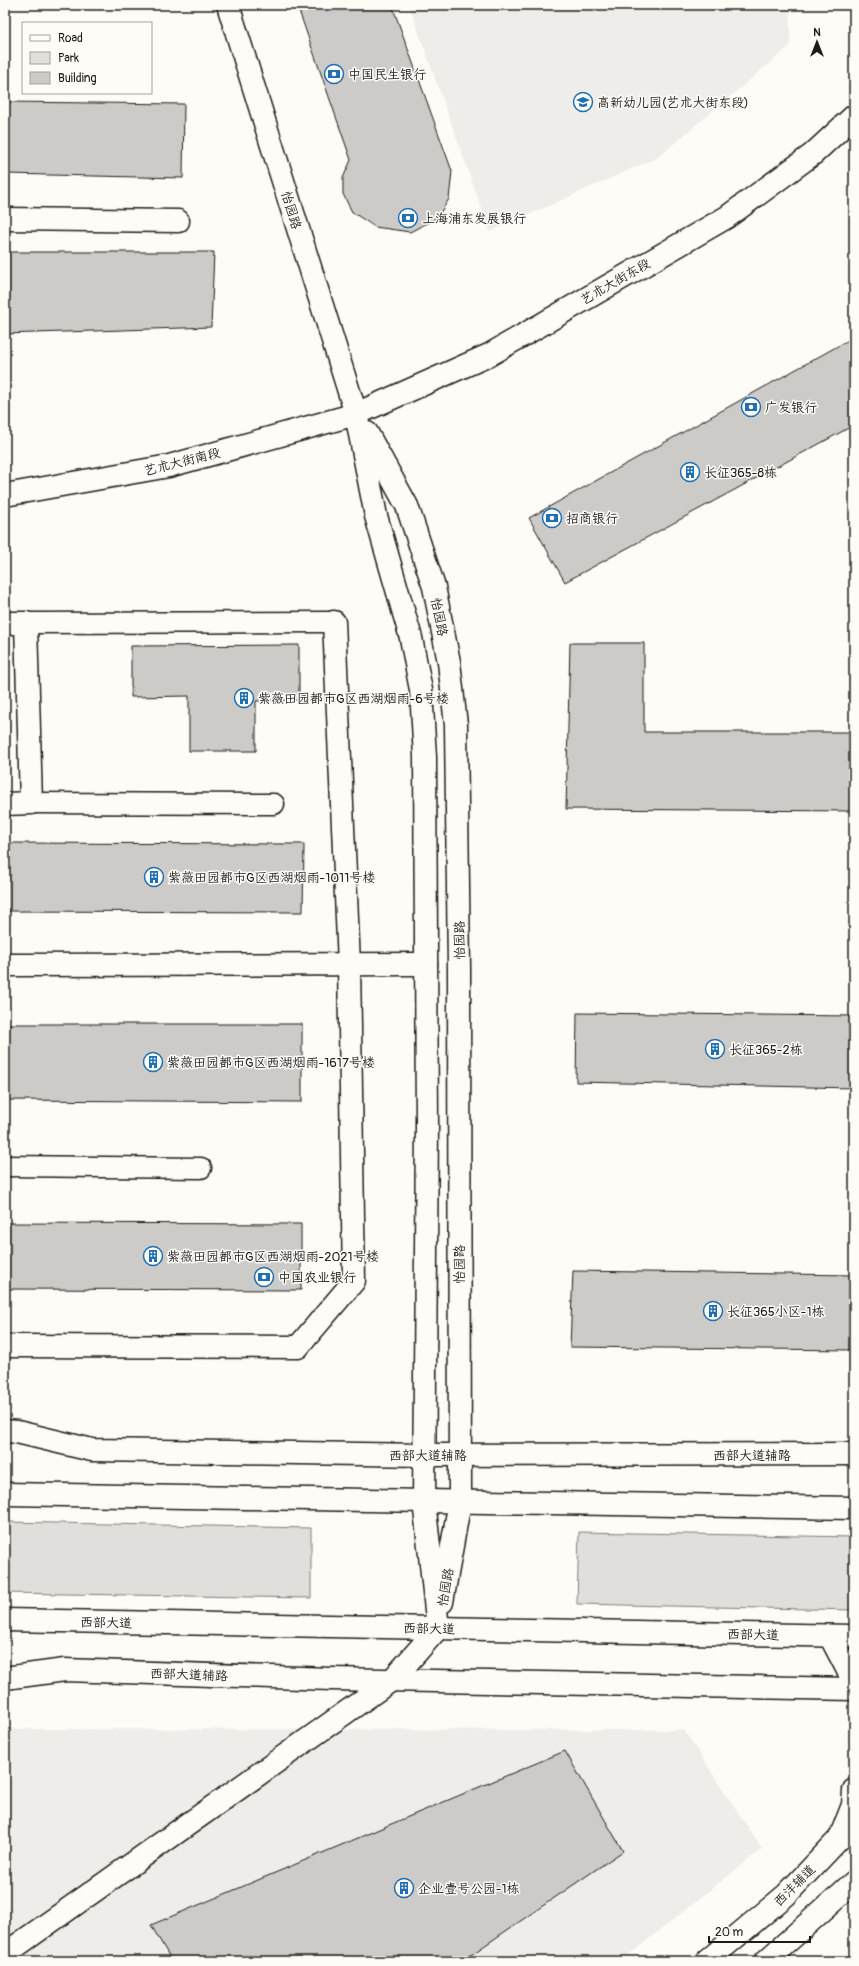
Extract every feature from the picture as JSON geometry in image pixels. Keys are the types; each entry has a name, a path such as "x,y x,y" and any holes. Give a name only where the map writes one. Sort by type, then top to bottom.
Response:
{"street":[{"name":"怡园路","path":"228,5 356,414 376,516 411,638 420,690 425,757 426,964 424,1501 438,1628"},
{"name":"艺术大街东段","path":"356,414 489,355 727,217 813,154 854,116"},
{"path":"5,219 178,221"},
{"name":"怡园路","path":"356,414 407,506 434,587 449,662 456,725 459,968 460,1501 438,1628"},
{"name":"艺术大街南段","path":"5,495 169,466 356,414"},
{"path":"5,1346 298,1347 354,1281 348,964 334,622"},
{"path":"5,804 31,803 16,623"},
{"path":"5,965 426,964"},
{"name":"西部大道辅路","path":"5,1432 17,1432 92,1450 425,1455 854,1454"},
{"path":"5,1494 854,1508"},
{"name":"西部大道","path":"5,1620 854,1636"},
{"path":"5,1954 393,1679 438,1628"},
{"path":"830,1636 854,1682"},
{"name":"西部大道辅路","path":"5,1678 65,1670 323,1679 393,1679 854,1689"},
{"name":"西沣辅道","path":"707,1961 786,1895 840,1838 853,1805 854,1790"},
{"path":"766,1961 854,1882"}],"lane":[{"path":"16,623 334,622"},
{"path":"31,803 274,804"},
{"path":"5,1166 201,1168"}],"shaded area":[{"name":"高新幼儿园(艺术大街东段)","path":"409,5 790,5 790,46 658,157 490,232"},
{"path":"5,1729 684,1730 762,1849 621,1961 5,1961"}],"green space":[{"path":"5,1522 311,1528 311,1598 5,1593"},
{"path":"579,1532 854,1537 854,1610 577,1604"}],"building":[{"path":"297,5 392,5 452,171 449,199 437,218 410,232 375,227 352,212 343,194 343,178 351,160"},
{"path":"5,102 184,104 183,178 5,174"},
{"path":"5,252 214,252 211,327 5,334"},
{"name":"长征365-8栋","path":"854,337 854,425 565,582 529,518"},
{"path":"570,643 644,643 644,732 854,732 854,811 566,809"},
{"name":"紫薇田园都市G区西湖烟雨-6号楼","path":"299,645 299,700 256,701 256,751 189,751 189,696 131,697 131,646"},
{"name":"紫薇田园都市G区西湖烟雨-1011号楼","path":"5,843 304,844 303,912 5,911"},
{"name":"长征365-2栋","path":"577,1013 854,1016 854,1088 576,1082"},
{"name":"紫薇田园都市G区西湖烟雨-1617号楼","path":"5,1024 302,1024 302,1102 5,1100"},
{"name":"紫薇田园都市G区西湖烟雨-2021号楼","path":"5,1223 301,1224 301,1290 5,1289"},
{"name":"长征365小区-1栋","path":"573,1271 854,1275 854,1350 570,1347"},
{"name":"企业壹号公园-1栋","path":"565,1751 623,1851 462,1961 172,1961 151,1925"}],"place":[{"name":"中国民生银行","path":"334,74"},
{"name":"高新幼儿园(艺术大街东段)","path":"583,102"},
{"name":"上海浦东发展银行","path":"408,218"},
{"name":"广发银行","path":"751,407"},
{"name":"长征365-8栋","path":"690,472"},
{"name":"招商银行","path":"552,518"},
{"name":"紫薇田园都市G区西湖烟雨-6号楼","path":"244,698"},
{"name":"紫薇田园都市G区西湖烟雨-1011号楼","path":"154,877"},
{"name":"长征365-2栋","path":"715,1049"},
{"name":"紫薇田园都市G区西湖烟雨-1617号楼","path":"153,1062"},
{"name":"紫薇田园都市G区西湖烟雨-2021号楼","path":"153,1256"},
{"name":"中国农业银行","path":"264,1277"},
{"name":"长征365小区-1栋","path":"713,1311"},
{"name":"企业壹号公园-1栋","path":"404,1888"}]}
